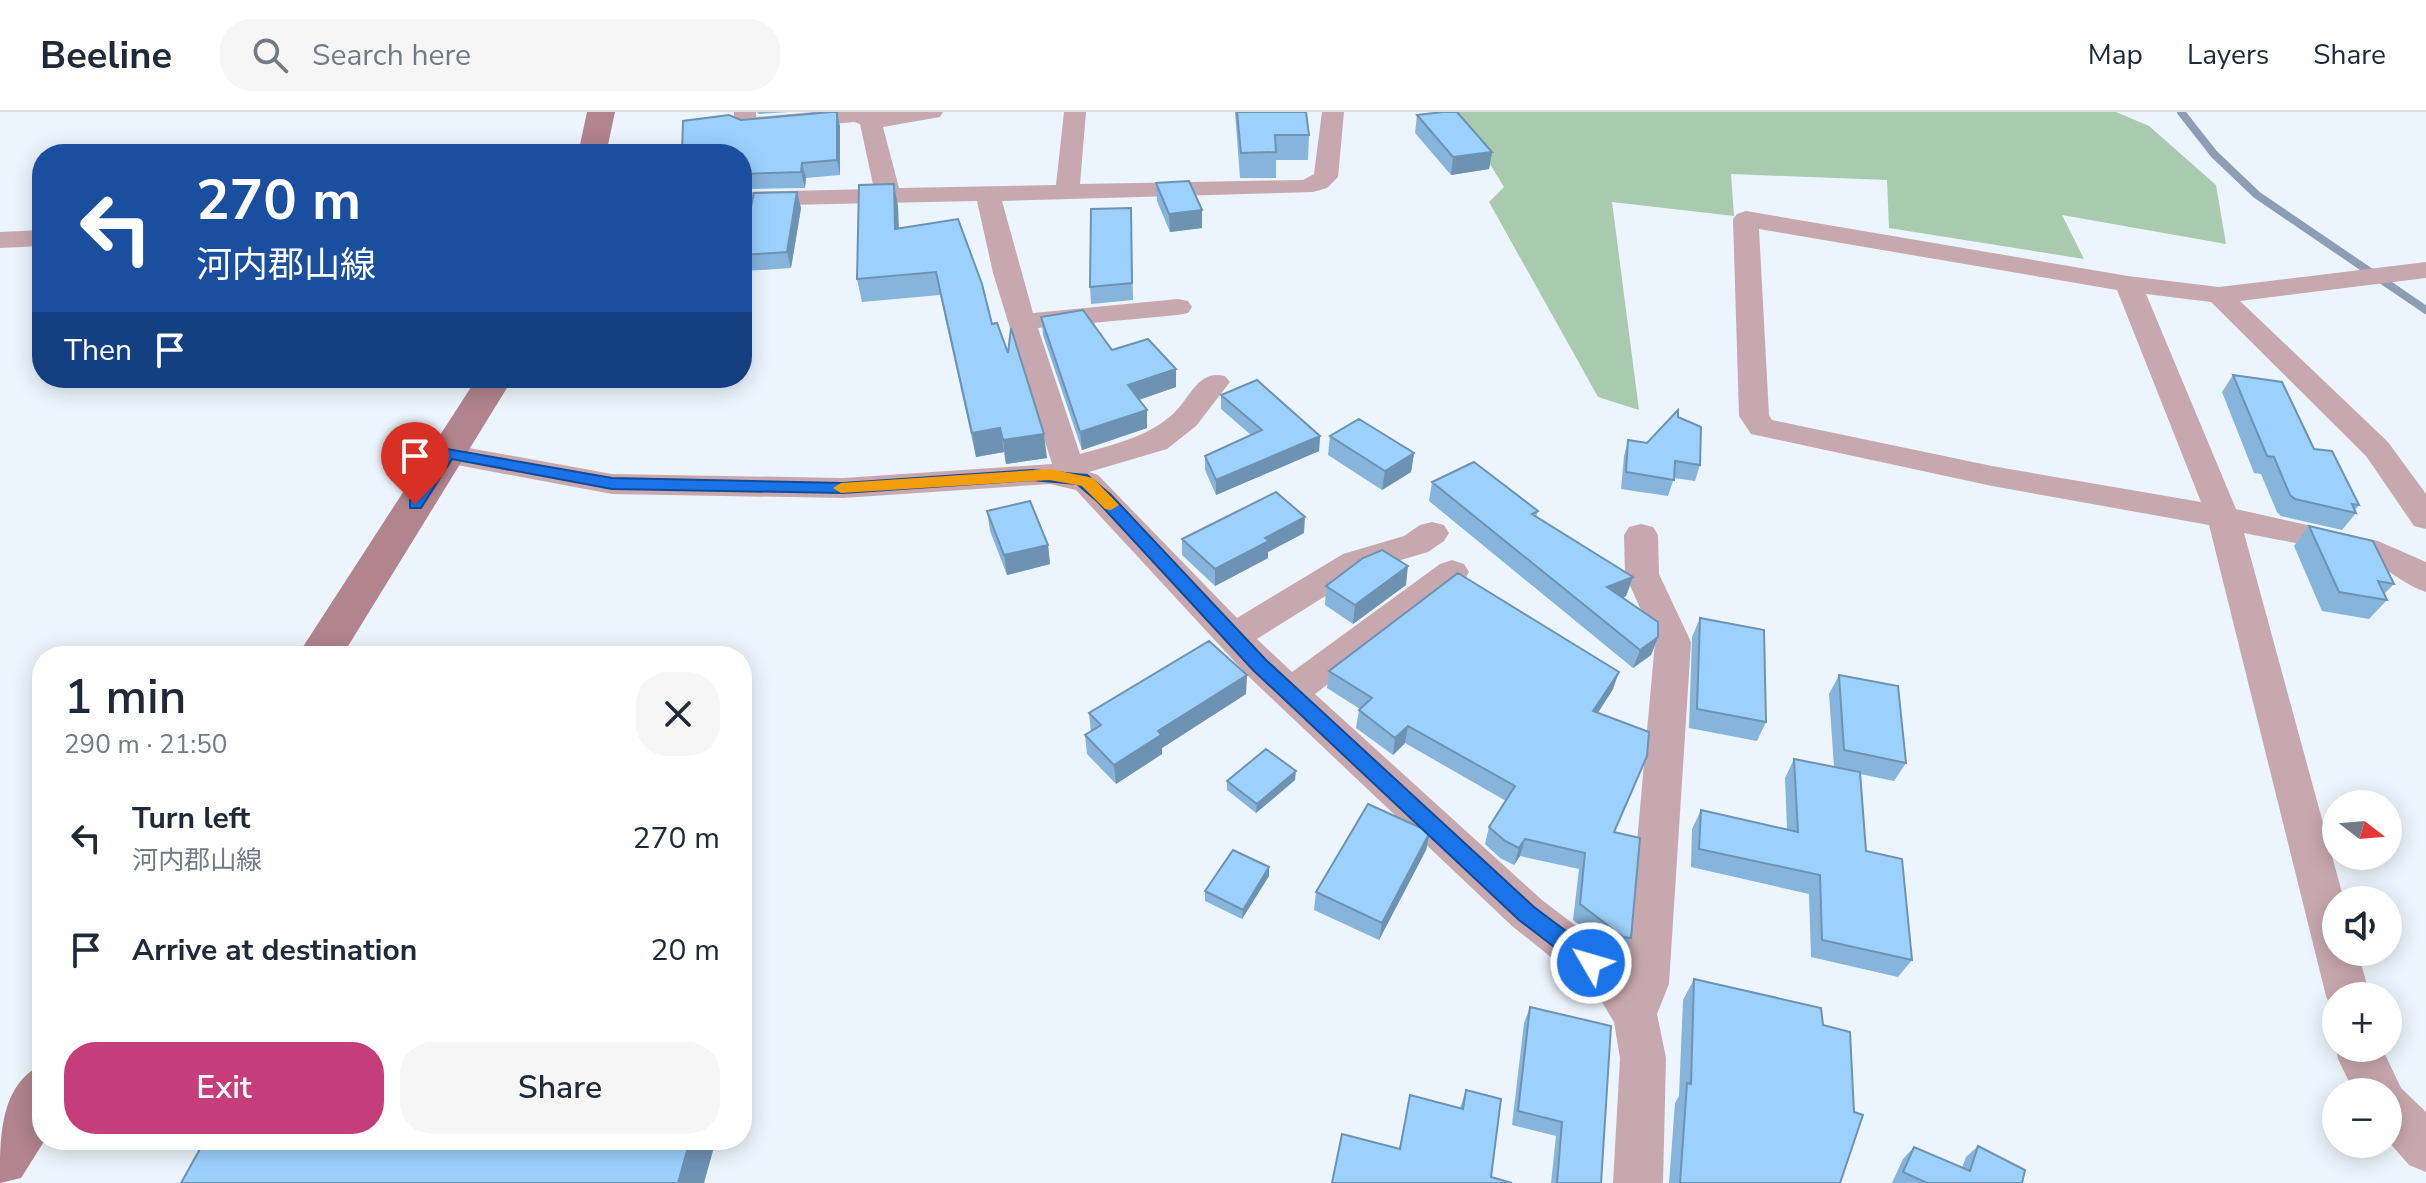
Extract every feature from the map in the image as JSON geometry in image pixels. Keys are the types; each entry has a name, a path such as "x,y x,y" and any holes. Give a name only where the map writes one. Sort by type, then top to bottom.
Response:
{"main road":[{"path":"594,144 601,112"},
{"path":"325,646 489,388"},
{"path":"0,1157 32,1107"}],"street":[{"path":"745,112 745,125 856,115 873,121 932,112"},
{"path":"1067,192 1075,112"},
{"path":"752,199 1288,187 1318,183 1326,177 1333,112"},
{"path":"873,121 870,127 888,195"},
{"path":"988,194 1006,273 1070,472 1104,498 1290,693 1527,913 1613,980 1636,1017 1643,1058 1638,1183"},
{"path":"2426,270 2219,295 2128,284 1746,219 1756,423 1772,431 1992,476 2223,517 2378,552 2407,565 2426,580"},
{"path":"0,240 32,238"},
{"path":"2128,284 2223,517 2322,897"},
{"path":"2219,295 2377,449 2426,518"},
{"path":"1022,322 1178,307"},
{"path":"447,454 612,484 662,486 843,488 1070,472 1156,442 1185,419 1215,382"},
{"path":"1234,637 1355,562 1416,544 1432,533"},
{"path":"1631,1009 1640,1002 1649,966 1673,642 1642,574 1641,535"},
{"path":"1290,693 1452,572"},
{"path":"2402,1121 2426,1148"}],"green space":[{"path":"1458,112 2116,112 2149,126 2216,185 2226,244 2062,215 2084,259 1889,228 1887,180 1731,174 1734,216 1612,202 1639,410 1598,397 1489,202 1504,187"}],"building":[{"path":"837,112 837,160 802,163 801,172 752,174 752,144 682,144 683,121 729,115 741,120"},
{"path":"1237,112 1306,112 1309,135 1275,135 1276,152 1241,153"},
{"path":"1457,112 1492,152 1453,157 1417,115"},
{"path":"1189,181 1202,210 1169,214 1156,183"},
{"path":"894,184 895,229 958,219 982,284 992,324 997,323 1008,353 1011,328 1044,434 1003,440 1000,428 972,433 936,272 857,279 859,185"},
{"path":"797,192 787,252 752,254 754,193"},
{"path":"1131,208 1132,283 1090,287 1091,209"},
{"path":"1083,310 1112,350 1148,339 1176,369 1128,385 1147,410 1080,432 1041,317"},
{"path":"2233,375 2282,382 2314,449 2332,451 2359,505 2352,504 2356,513 2295,499 2290,495 2274,457 2267,456"},
{"path":"1257,380 1320,436 1216,480 1205,456 1262,430 1221,395"},
{"path":"1678,410 1678,417 1701,427 1700,465 1675,461 1674,480 1626,472 1628,440 1647,443"},
{"path":"1359,419 1414,453 1385,471 1330,436"},
{"path":"1474,462 1538,511 1532,514 1633,577 1607,587 1658,622 1658,637 1640,650 1432,482"},
{"path":"1276,492 1305,517 1265,538 1269,541 1215,569 1182,539"},
{"path":"1030,501 1048,545 1004,555 987,511"},
{"path":"2309,526 2373,541 2394,584 2378,581 2387,600 2339,592"},
{"path":"1382,550 1408,566 1355,605 1326,586 1363,558"},
{"path":"1458,573 1619,672 1593,711 1649,732 1647,756 1614,832 1640,838 1631,938 1623,937 1580,904 1585,853 1525,839 1519,848 1489,827 1515,786 1408,726 1395,738 1359,710 1372,698 1329,671"},
{"path":"1700,618 1764,630 1766,722 1697,709"},
{"path":"1209,641 1247,675 1158,731 1161,735 1114,765 1085,735 1101,725 1089,713"},
{"path":"1839,675 1898,686 1906,763 1844,750"},
{"path":"1266,749 1296,771 1257,804 1227,781"},
{"path":"1794,759 1860,772 1866,851 1902,859 1912,960 1822,940 1820,875 1699,849 1701,810 1798,832"},
{"path":"1368,804 1430,832 1382,923 1316,892"},
{"path":"1233,850 1269,867 1243,910 1205,891"},
{"path":"1694,979 1821,1008 1823,1025 1850,1032 1854,1112 1863,1115 1840,1183 1680,1183 1687,1083 1691,1084"},
{"path":"1530,1007 1611,1026 1601,1183 1557,1183 1562,1122 1518,1111"},
{"path":"1466,1090 1501,1099 1491,1177 1512,1183 1332,1183 1342,1134 1400,1149 1410,1095 1463,1109"},
{"path":"1978,1146 2025,1170 2022,1183 1927,1183 1903,1172 1914,1147 1970,1171"},
{"path":"199,1150 687,1150 678,1183 181,1183"}],"waterway":[{"path":"2181,112 2214,154 2257,195 2426,310"}],"slow traffic":[{"path":"841,488 1050,474 1087,482 1111,505"}],"route":[{"path":"415,504 447,454 467,455 612,484 843,488 1050,474 1081,479 1104,498 1260,665 1527,913 1591,963"}]}
